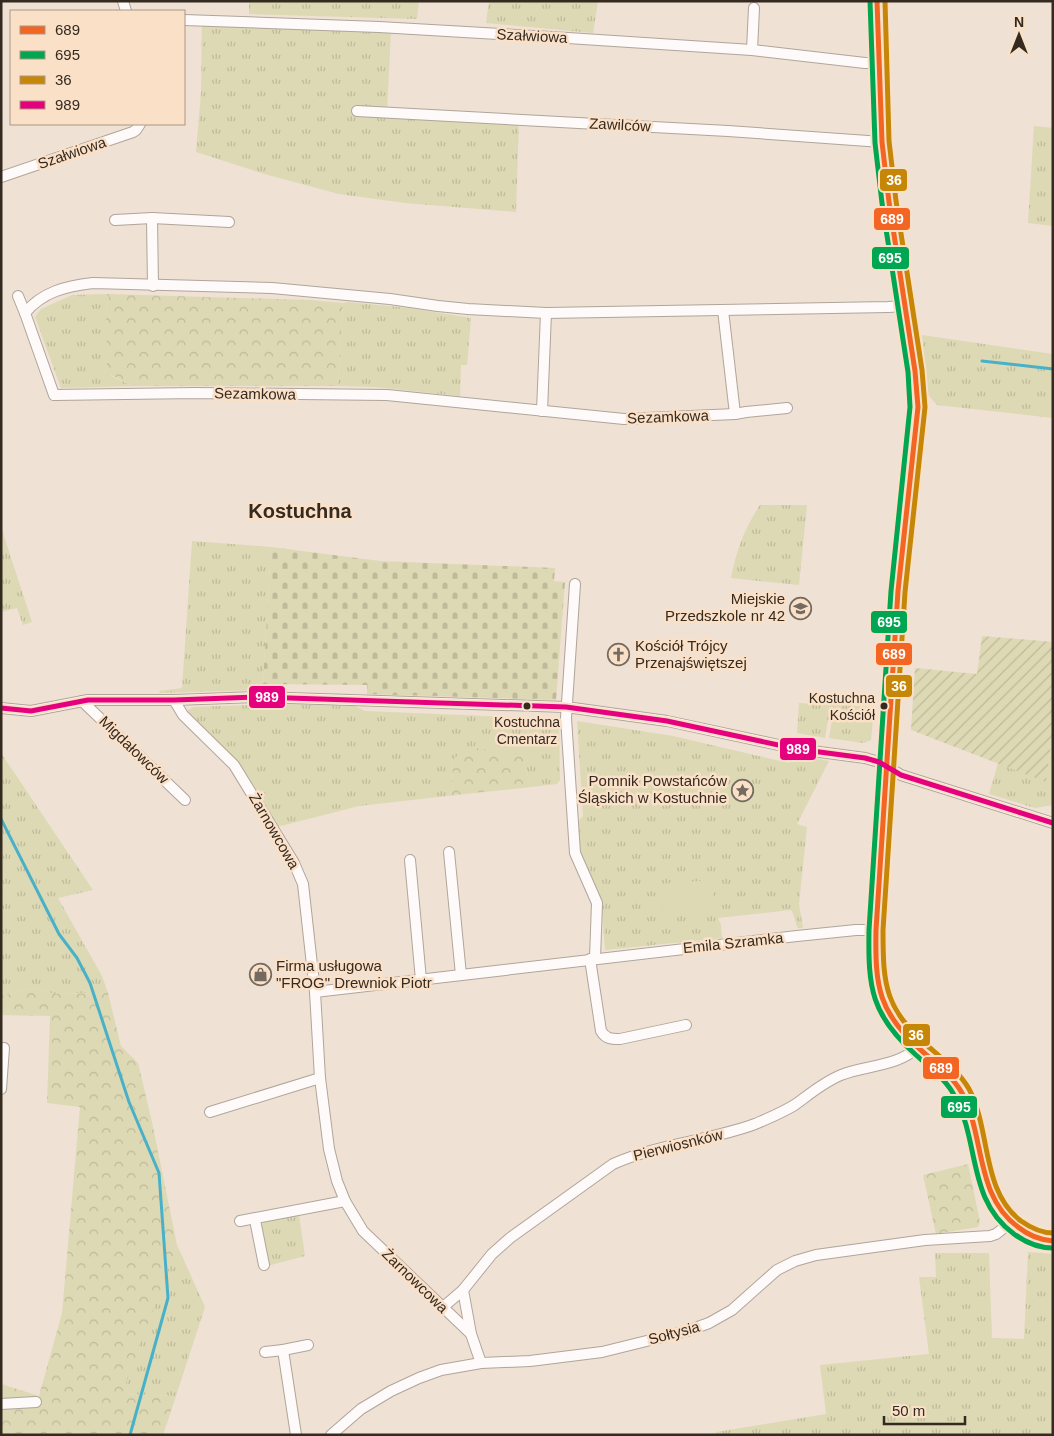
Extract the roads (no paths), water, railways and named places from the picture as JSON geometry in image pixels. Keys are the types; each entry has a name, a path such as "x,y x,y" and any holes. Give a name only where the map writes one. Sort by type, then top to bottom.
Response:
{"street":[{"path":"877,1 882,142 889,202 915,371 918,407 898,591 876,930 876,978 881,999 900,1031 945,1071 961,1091 975,1130 991,1194 1000,1211 1010,1223 1030,1236 1053,1241"},
{"path":"752,50 754,8"},
{"name":"Szałwiowa","path":"185,20 389,28 752,50 865,64 879,64"},
{"name":"Zawilców","path":"356,111 728,130 882,142"},
{"name":"Szałwiowa","path":"1,178 133,132 139,125"},
{"path":"152,218 153,286"},
{"path":"115,220 152,218 230,222"},
{"path":"25,313 34,302 55,291 71,285 92,283 272,288 390,298 468,309 546,313 905,306"},
{"name":"Sezamkowa","path":"18,296 54,395 195,393 387,395 624,419 735,414 787,408"},
{"path":"723,310 735,414"},
{"path":"542,411 546,313"},
{"path":"575,584 566,707 575,853 597,903 592,959 601,1031 605,1037 611,1040 686,1025"},
{"name":"Migdałowców","path":"1,708 31,711 82,702 259,697 566,707 667,722 797,749 865,758 879,762 901,775 1053,823"},
{"name":"Żarnowcowa","path":"174,700 183,715 234,766 294,863 303,884 314,992 320,1078 329,1150 337,1181 345,1201 363,1231 471,1334 481,1363"},
{"name":"Migdałowców","path":"82,702 185,800"},
{"path":"448,852 461,975"},
{"path":"410,860 421,980"},
{"name":"Emila Szramka","path":"314,992 592,959 856,930 876,930"},
{"name":"Pierwiosnków","path":"442,1308 463,1290 492,1254 510,1238 613,1164 632,1155 724,1134 755,1124 794,1105 819,1086 834,1078 851,1071 898,1060 918,1047"},
{"path":"1,1088 4,1048"},
{"path":"210,1112 320,1078"},
{"path":"240,1221 255,1220 345,1201"},
{"path":"255,1220 264,1265"},
{"name":"Sołtysia","path":"331,1435 361,1409 391,1391 441,1370 481,1363 565,1358 602,1352 687,1331 709,1323 732,1310 777,1270 795,1260 925,1240 990,1236 996,1234 1010,1223"},
{"path":"463,1290 471,1334"},
{"path":"265,1352 308,1345"},
{"path":"283,1350 296,1435"},
{"path":"1,1404 36,1402"}],"waterway":[{"path":"982,361 1053,369"},
{"path":"1,819 59,934 77,958 90,983 129,1102 159,1173 168,1298 130,1435"}],"place":[{"name":"Miejskie Przedszkole nr 42","path":"801,608"},
{"name":"Kościół Trójcy Przenajświętszej","path":"619,655"},
{"name":"Kostuchna Cmentarz","path":"527,706"},
{"name":"Kostuchna Kościół","path":"884,706"},
{"name":"Pomnik Powstańców Śląskich w Kostuchnie","path":"743,790"},
{"name":"Firma usługowa \"FROG\" Drewniok Piotr","path":"260,975"}],"district":[{"name":"Kostuchna","path":"300,511"}]}
